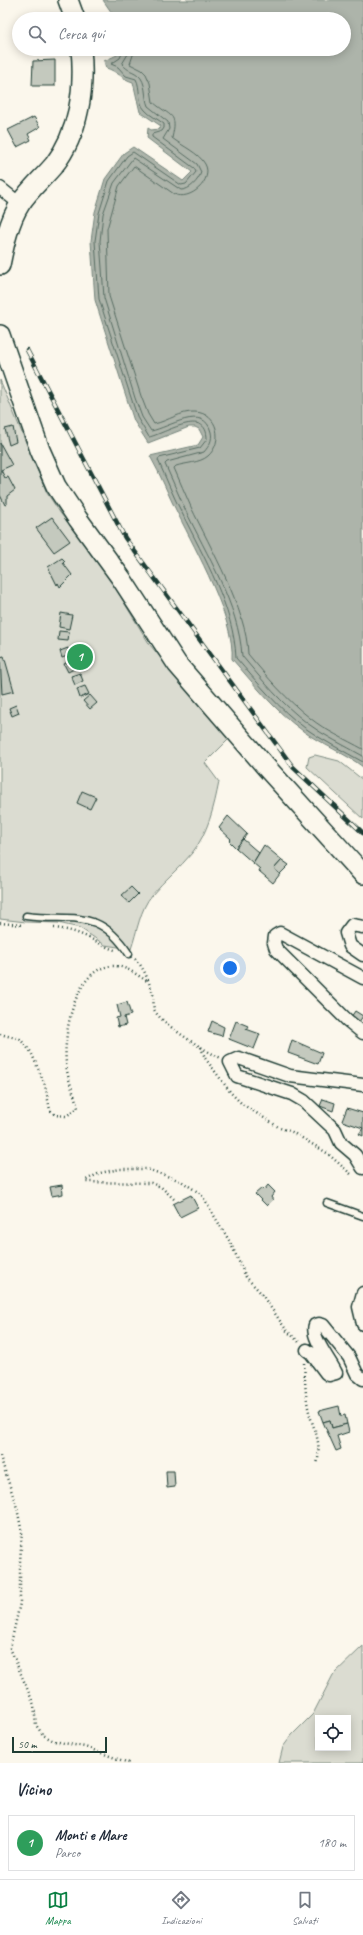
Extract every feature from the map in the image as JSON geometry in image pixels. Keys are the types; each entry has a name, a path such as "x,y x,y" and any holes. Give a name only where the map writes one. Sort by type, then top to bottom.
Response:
{"main road":[{"path":"68,0 72,12"},
{"path":"0,265 6,235 19,206 54,164 73,129 77,117 80,97 82,56"},
{"path":"0,335 40,450 56,486 78,519 121,578 177,664 363,874"}],"street":[{"path":"0,188 19,206"},
{"path":"363,927 352,924 348,927 346,933 350,946 363,955"},
{"path":"363,978 280,933 275,936 274,943 276,950 346,1020 363,1033"},
{"path":"363,1085 290,1076 240,1058 232,1068 237,1076 292,1094 304,1101 335,1130 341,1143 354,1155 363,1168"},
{"path":"363,1293 359,1308 363,1324"},
{"path":"307,1350 326,1373 329,1375 336,1373 314,1335 314,1325 324,1325 346,1352 357,1374 363,1379"}],"lane":[{"path":"26,916 46,919 68,917 94,921 118,938 129,954"},
{"path":"327,1203 363,1216"}],"path":[{"path":"0,923 29,926"},
{"path":"50,928 69,930 92,939 104,947 129,954 143,966 147,981 153,994 155,1011 170,1027 232,1068"},
{"path":"0,1034 20,1039 31,1052 45,1086 50,1110 55,1115 66,1116 78,1108 68,1074 65,1043 73,1005 83,985 96,970 104,966 115,966 132,971 147,981"},
{"path":"201,1047 205,1058 231,1093 242,1104 280,1128 292,1132 327,1153 354,1176"},
{"path":"174,1199 161,1187 151,1183 86,1182 86,1180 100,1173 120,1168 147,1169 181,1181 201,1194 226,1235 246,1277 260,1292 287,1331 307,1350 304,1361 306,1401 317,1434 320,1451 317,1465"},
{"path":"0,1456 17,1508 22,1533 20,1603 10,1648 34,1704 36,1725 43,1735 54,1741 85,1747 129,1763"}],"shaded area":[{"path":"0,380 47,493 61,514 100,563 150,645 229,739 205,763 219,782 212,810 202,837 192,853 157,890 144,907 131,949 105,945 80,928 58,923 26,922 0,919"},
{"path":"315,755 339,761 363,780 363,819 307,767 309,757"},
{"path":"363,1646 363,1763 279,1763 283,1747 292,1735 313,1714 333,1675"}],"water":[{"path":"103,0 363,0 363,767 349,757 310,736 283,715 232,659 231,643 227,625 213,585 150,456 198,445 203,437 199,429 189,427 148,443 134,421 95,300 91,241 95,212 105,179 124,153 133,147 183,181 192,172 147,138 148,128 151,130 159,129 161,126 140,112 133,82 106,68 104,61 115,56 351,56 351,12 111,12"}],"building":[{"path":"55,60 55,86 32,86 33,61"},
{"path":"34,117 40,127 28,134 31,140 17,147 8,130"},
{"path":"13,427 16,442 9,445 5,429"},
{"path":"0,443 12,465 1,470 5,478 8,477 15,490 7,496 7,504 5,505 0,495"},
{"path":"52,517 70,541 54,552 36,528"},
{"path":"62,558 65,561 63,563 72,575 60,587 58,583 57,585 48,567"},
{"path":"61,613 72,615 69,629 59,627"},
{"path":"59,631 69,632 68,641 58,640"},
{"path":"68,648 70,655 62,658 60,651"},
{"path":"4,656 14,691 2,694 0,657"},
{"path":"72,660 76,668 68,672 64,664"},
{"path":"80,673 83,681 75,685 71,676"},
{"path":"85,686 89,694 80,698 77,689"},
{"path":"90,695 97,703 90,709 83,701"},
{"path":"16,705 19,713 12,716 9,708"},
{"path":"82,791 96,797 90,809 77,803"},
{"path":"228,816 247,834 236,848 229,841 231,839 219,828"},
{"path":"243,839 259,853 253,863 236,848"},
{"path":"264,845 282,860 274,869 280,874 273,883 259,871 260,869 253,863"},
{"path":"282,860 289,865 280,874 274,869"},
{"path":"131,887 138,894 129,903 121,896"},
{"path":"127,1002 131,1015 124,1017 126,1025 118,1027 116,1018 120,1017 117,1005"},
{"path":"355,1011 363,1016 359,1022 351,1017"},
{"path":"212,1021 224,1027 222,1036 208,1032"},
{"path":"236,1021 248,1026 246,1029 260,1034 254,1049 229,1039"},
{"path":"292,1040 322,1053 318,1064 288,1053"},
{"path":"323,1099 335,1103 333,1111 320,1106"},
{"path":"347,1108 363,1113 363,1128 342,1121"},
{"path":"363,1128 363,1136 359,1134"},
{"path":"62,1185 63,1194 52,1196 50,1187"},
{"path":"268,1185 275,1192 271,1197 273,1200 267,1206 255,1194 262,1188 264,1190"},
{"path":"191,1195 198,1208 180,1217 173,1204"},
{"path":"339,1406 341,1416 345,1415 347,1424 332,1428 330,1420 323,1422 319,1411"},
{"path":"330,1420 332,1428 347,1424 349,1432 337,1436 341,1449 336,1451 323,1422"},
{"path":"166,1471 174,1471 175,1487 167,1488"}],"railway":[{"path":"27,350 125,538 293,767 363,833"}],"place":[{"name":"Monti e Mare","path":"80,657"}]}
